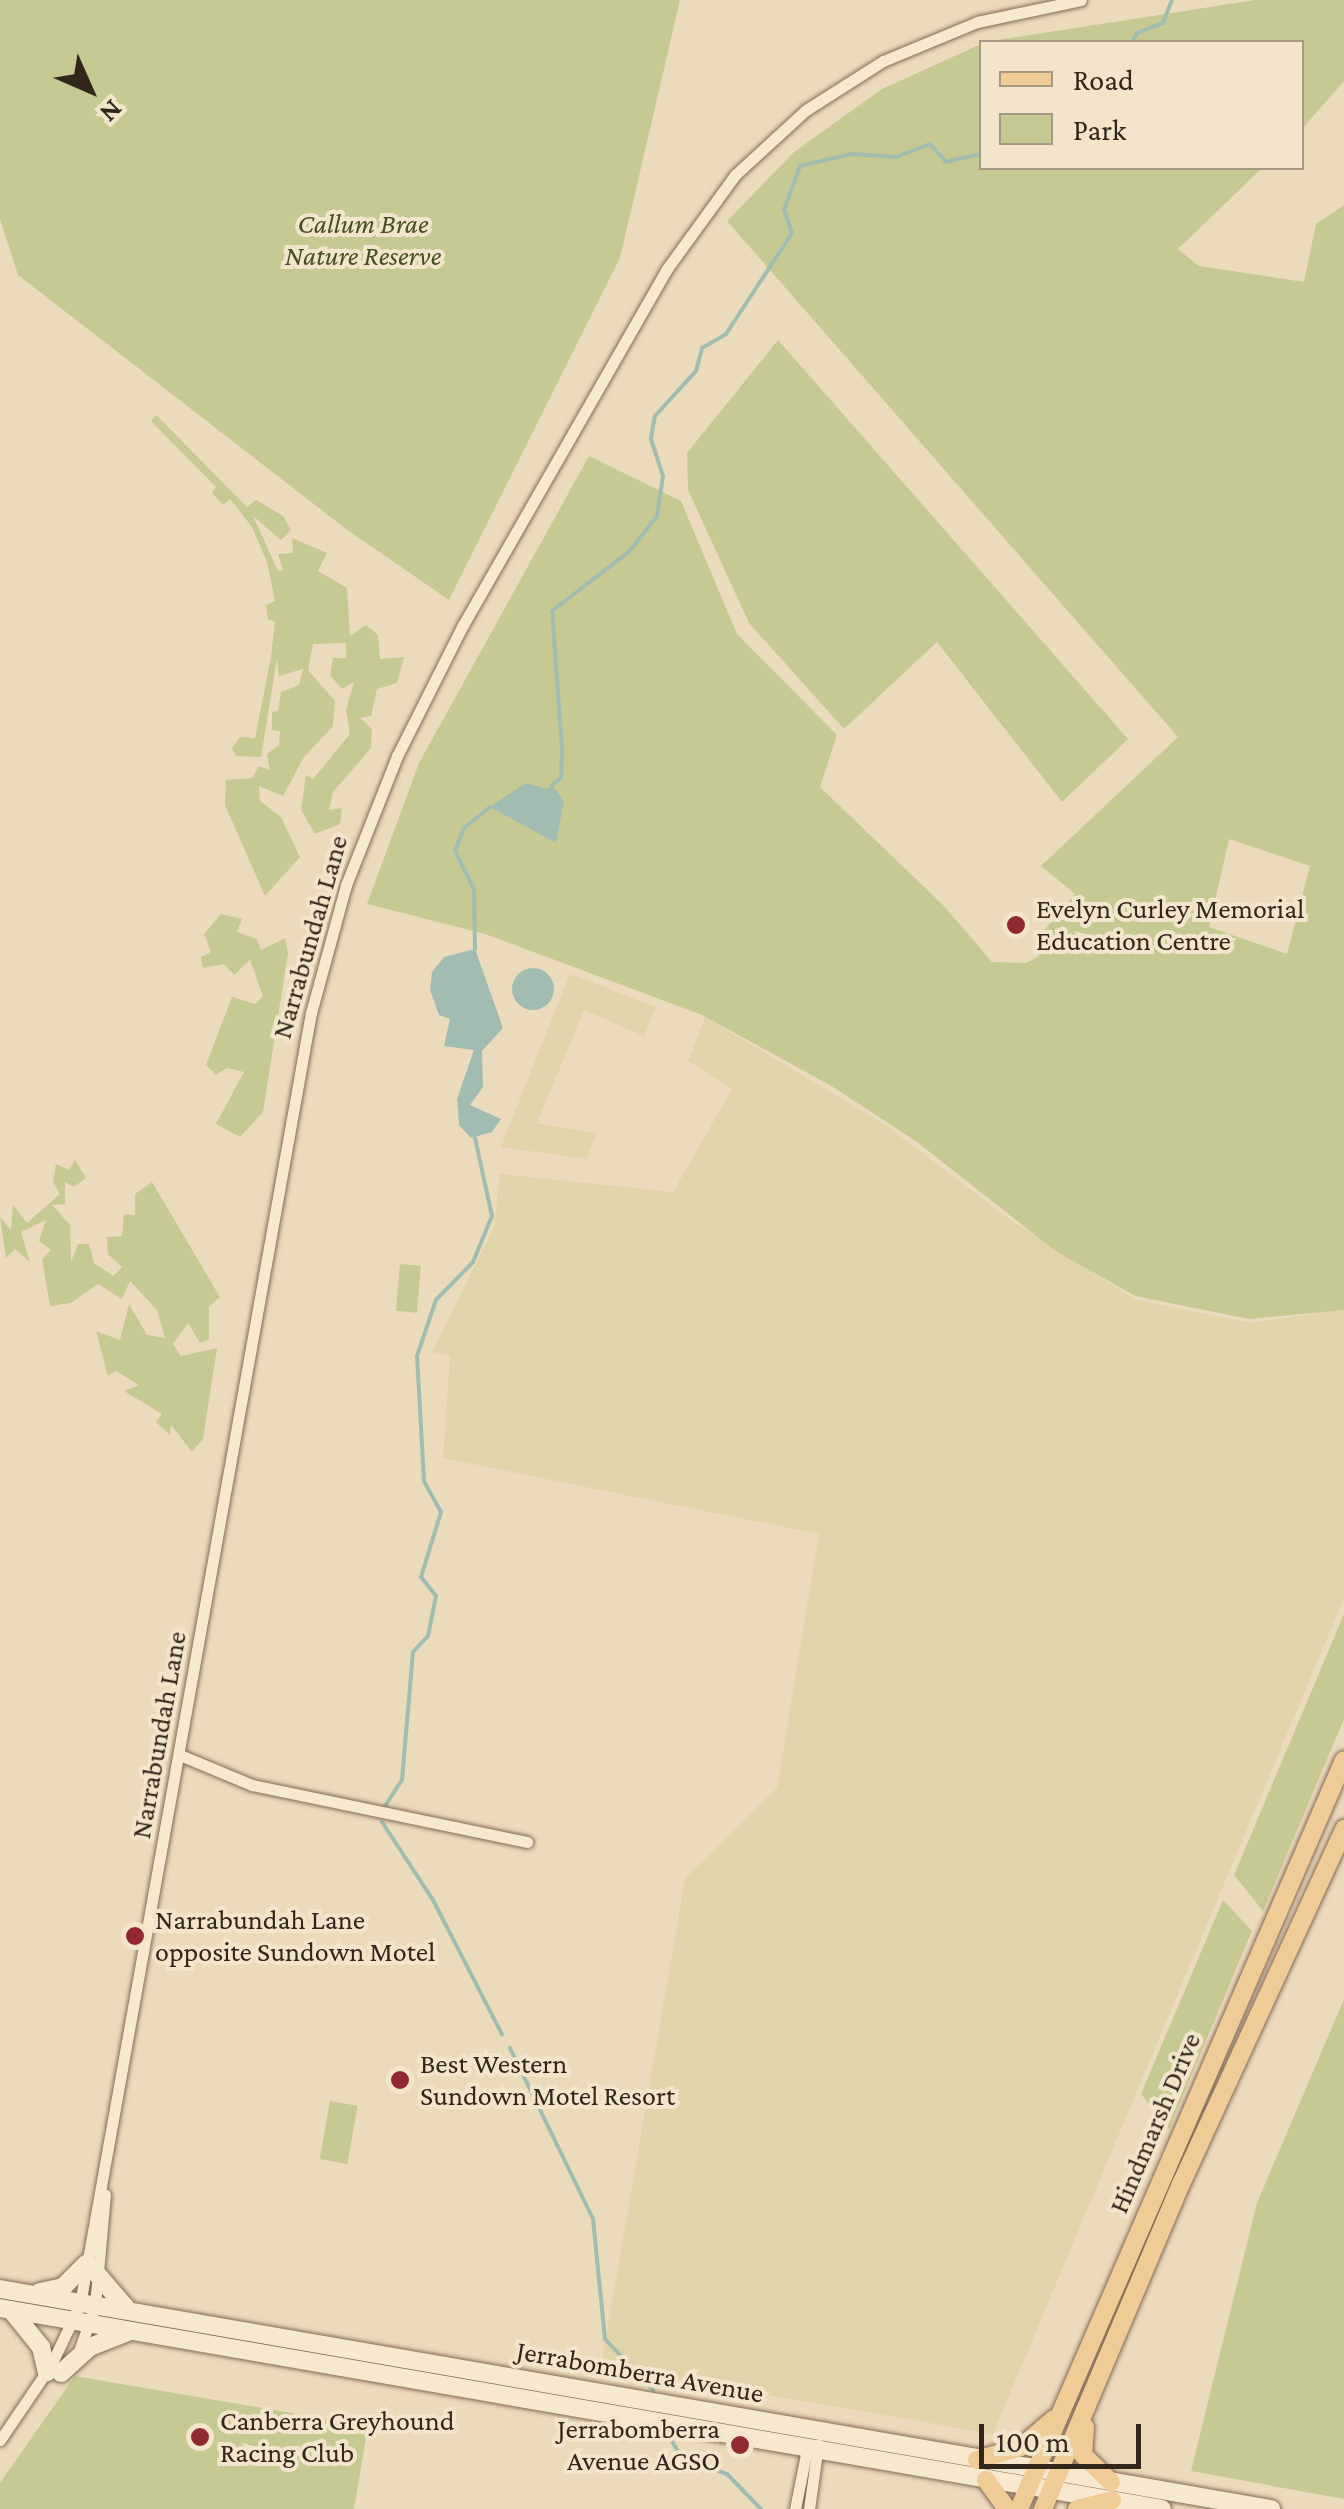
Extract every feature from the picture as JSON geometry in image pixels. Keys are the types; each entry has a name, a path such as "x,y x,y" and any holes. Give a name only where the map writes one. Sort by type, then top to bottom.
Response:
{"main road":[{"name":"Hindmarsh Drive","path":"1019,2509 1344,1760"},
{"name":"Hindmarsh Drive","path":"1047,2500 1344,1829"},
{"path":"1268,1935 1290,1944"},
{"path":"1077,2509 1112,2491 1090,2466 1081,2446 1104,2364"},
{"path":"978,2460 1021,2447 1066,2403"},
{"path":"986,2480 1007,2509"}],"street":[{"name":"Narrabundah Lane","path":"0,2440 54,2373 85,2314 94,2212 104,2191 311,1013 359,848 428,692 666,270 735,176 806,110 883,61 978,22 1081,0"},
{"path":"180,1756 252,1785 527,1842"},
{"path":"30,2294 63,2286 91,2269 128,2310"},
{"name":"Jerrabomberra Avenue","path":"0,2289 30,2294 135,2330 782,2435"},
{"path":"6,2309 41,2347 54,2373 90,2347 135,2330"},
{"name":"Jerrabomberra Avenue","path":"6,2309 85,2314 128,2310 782,2435 1028,2488 1047,2500 1112,2491 1270,2509"},
{"name":"Narrabundah Lane","path":"54,2373 85,2314"},
{"path":"795,2509 813,2443"},
{"path":"809,2509 813,2443"},
{"name":"Jerrabomberra Avenue","path":"813,2443 1037,2468 1162,2509"}],"shaded area":[{"path":"525,783 547,789 552,785 564,801 556,843 490,807"},
{"path":"475,949 503,1028 482,1051 483,1087 470,1105 501,1119 492,1132 471,1138 459,1125 457,1099 474,1050 444,1046 450,1019 439,1015 430,990 432,972 444,957"},
{"path":"533,968 548,974 554,989 548,1004 533,1010 518,1004 512,989 518,974"},
{"path":"570,974 656,1007 644,1036 584,1010 537,1123 596,1133 587,1159 501,1147"},
{"path":"705,1017 884,1124 1012,1221 1136,1300 1251,1323 1344,1309 1344,1598 993,2434 601,2366 685,1879 777,1788 819,1534 443,1458 450,1356 432,1352 494,1227 500,1174 673,1192 732,1089 688,1061"}],"green space":[{"name":"Callum Brae Nature Reserve","path":"0,0 680,0 620,258 449,600 346,529 18,275 0,219"},
{"path":"1255,0 1344,0 1344,81 1304,127 1304,40 998,40"},
{"path":"979,45 979,170 1260,170 1178,249 1199,266 1304,282 1316,224 1344,205 1344,1310 1249,1319 1135,1296 1054,1250 917,1142 833,1087 702,1015 485,934 367,904 419,763 589,456 681,501 737,634 837,735 820,787 943,905 992,962 1026,963 1039,956 1036,940 1075,894 1041,866 1178,737 727,221 794,152 882,89","holes":["1229,839 1310,866 1287,954 1209,927"]},
{"path":"778,340 1128,739 1062,802 937,642 844,729 749,623 688,490 687,453"},
{"path":"156,415 247,507 256,500 283,516 291,530 281,540 253,516 278,571 283,570 278,554 293,553 292,538 327,553 318,571 347,588 350,636 366,625 378,635 380,659 404,657 397,683 377,689 371,716 360,718 372,729 371,748 333,792 329,810 342,808 340,824 315,834 301,810 306,775 313,779 350,734 346,710 354,682 342,689 330,675 333,658 346,658 346,643 313,644 308,670 335,701 333,726 304,757 283,796 259,786 260,801 281,817 300,857 265,896 225,805 226,780 252,778 259,766 270,770 267,754 279,745 280,731 272,730 272,712 278,711 281,692 299,685 303,669 279,676 277,659 261,757 236,756 232,748 240,737 255,738 271,657 275,621 268,620 266,605 275,601 267,562 252,527 230,499 223,505 212,493 216,487 151,421"},
{"path":"221,914 242,919 237,932 257,939 261,950 285,938 288,953 263,1112 240,1137 216,1124 244,1072 227,1068 216,1075 206,1065 232,997 255,1004 263,996 250,960 234,975 224,964 203,968 201,957 211,952 204,934"},
{"path":"75,1160 86,1178 74,1187 65,1182 65,1204 52,1205 70,1225 71,1262 78,1244 89,1244 94,1263 113,1276 122,1267 108,1254 107,1237 122,1236 124,1214 135,1215 135,1194 152,1182 220,1297 209,1307 209,1339 200,1343 188,1323 173,1344 181,1356 217,1348 203,1439 192,1452 171,1425 170,1435 156,1422 162,1414 124,1391 139,1385 116,1371 108,1376 96,1331 120,1340 129,1304 147,1335 165,1338 157,1310 130,1281 122,1299 98,1284 71,1303 50,1306 42,1259 51,1250 39,1241 46,1220 21,1232 30,1262 15,1249 6,1258 0,1217 11,1230 13,1205 27,1223 60,1194 53,1182 56,1164 69,1170"},
{"path":"400,1264 421,1266 417,1313 396,1311"},
{"path":"1344,1614 1344,1719 1263,1911 1234,1875"},
{"path":"1223,1900 1252,1931 1169,2129 1141,2094"},
{"path":"1344,1999 1344,2499 1191,2471 1257,2203"},
{"path":"330,2101 358,2106 347,2164 320,2159"},
{"name":"Canberra Greyhound Racing Club","path":"75,2376 368,2426 354,2509 0,2509 0,2483"}],"waterway":[{"path":"1133,40 1137,33 1163,23 1172,0"},
{"path":"552,785 561,778 562,749 552,611 630,551 657,516 663,476 651,438 655,416 696,371 702,348 726,334 792,233 784,210 800,166 851,154 896,157 930,144 946,162 979,155"},
{"path":"475,949 474,889 455,851 464,828 490,807"},
{"path":"385,1806 402,1780 413,1652 428,1636 436,1596 421,1577 441,1512 424,1481 417,1356 436,1300 473,1262 492,1216 475,1138"},
{"path":"382,1822 433,1900 502,2034"},
{"path":"510,2048 593,2219 605,2339 653,2390"},
{"path":"667,2433 682,2458 727,2474 761,2509"}],"place":[{"name":"Evelyn Curley Memorial Education Centre","path":"1016,925"},
{"name":"Narrabundah Lane opposite Sundown Motel","path":"135,1936"},
{"name":"Best Western Sundown Motel Resort","path":"400,2080"},
{"name":"Canberra Greyhound Racing Club","path":"200,2437"},
{"name":"Jerrabomberra Avenue AGSO","path":"740,2445"}]}
